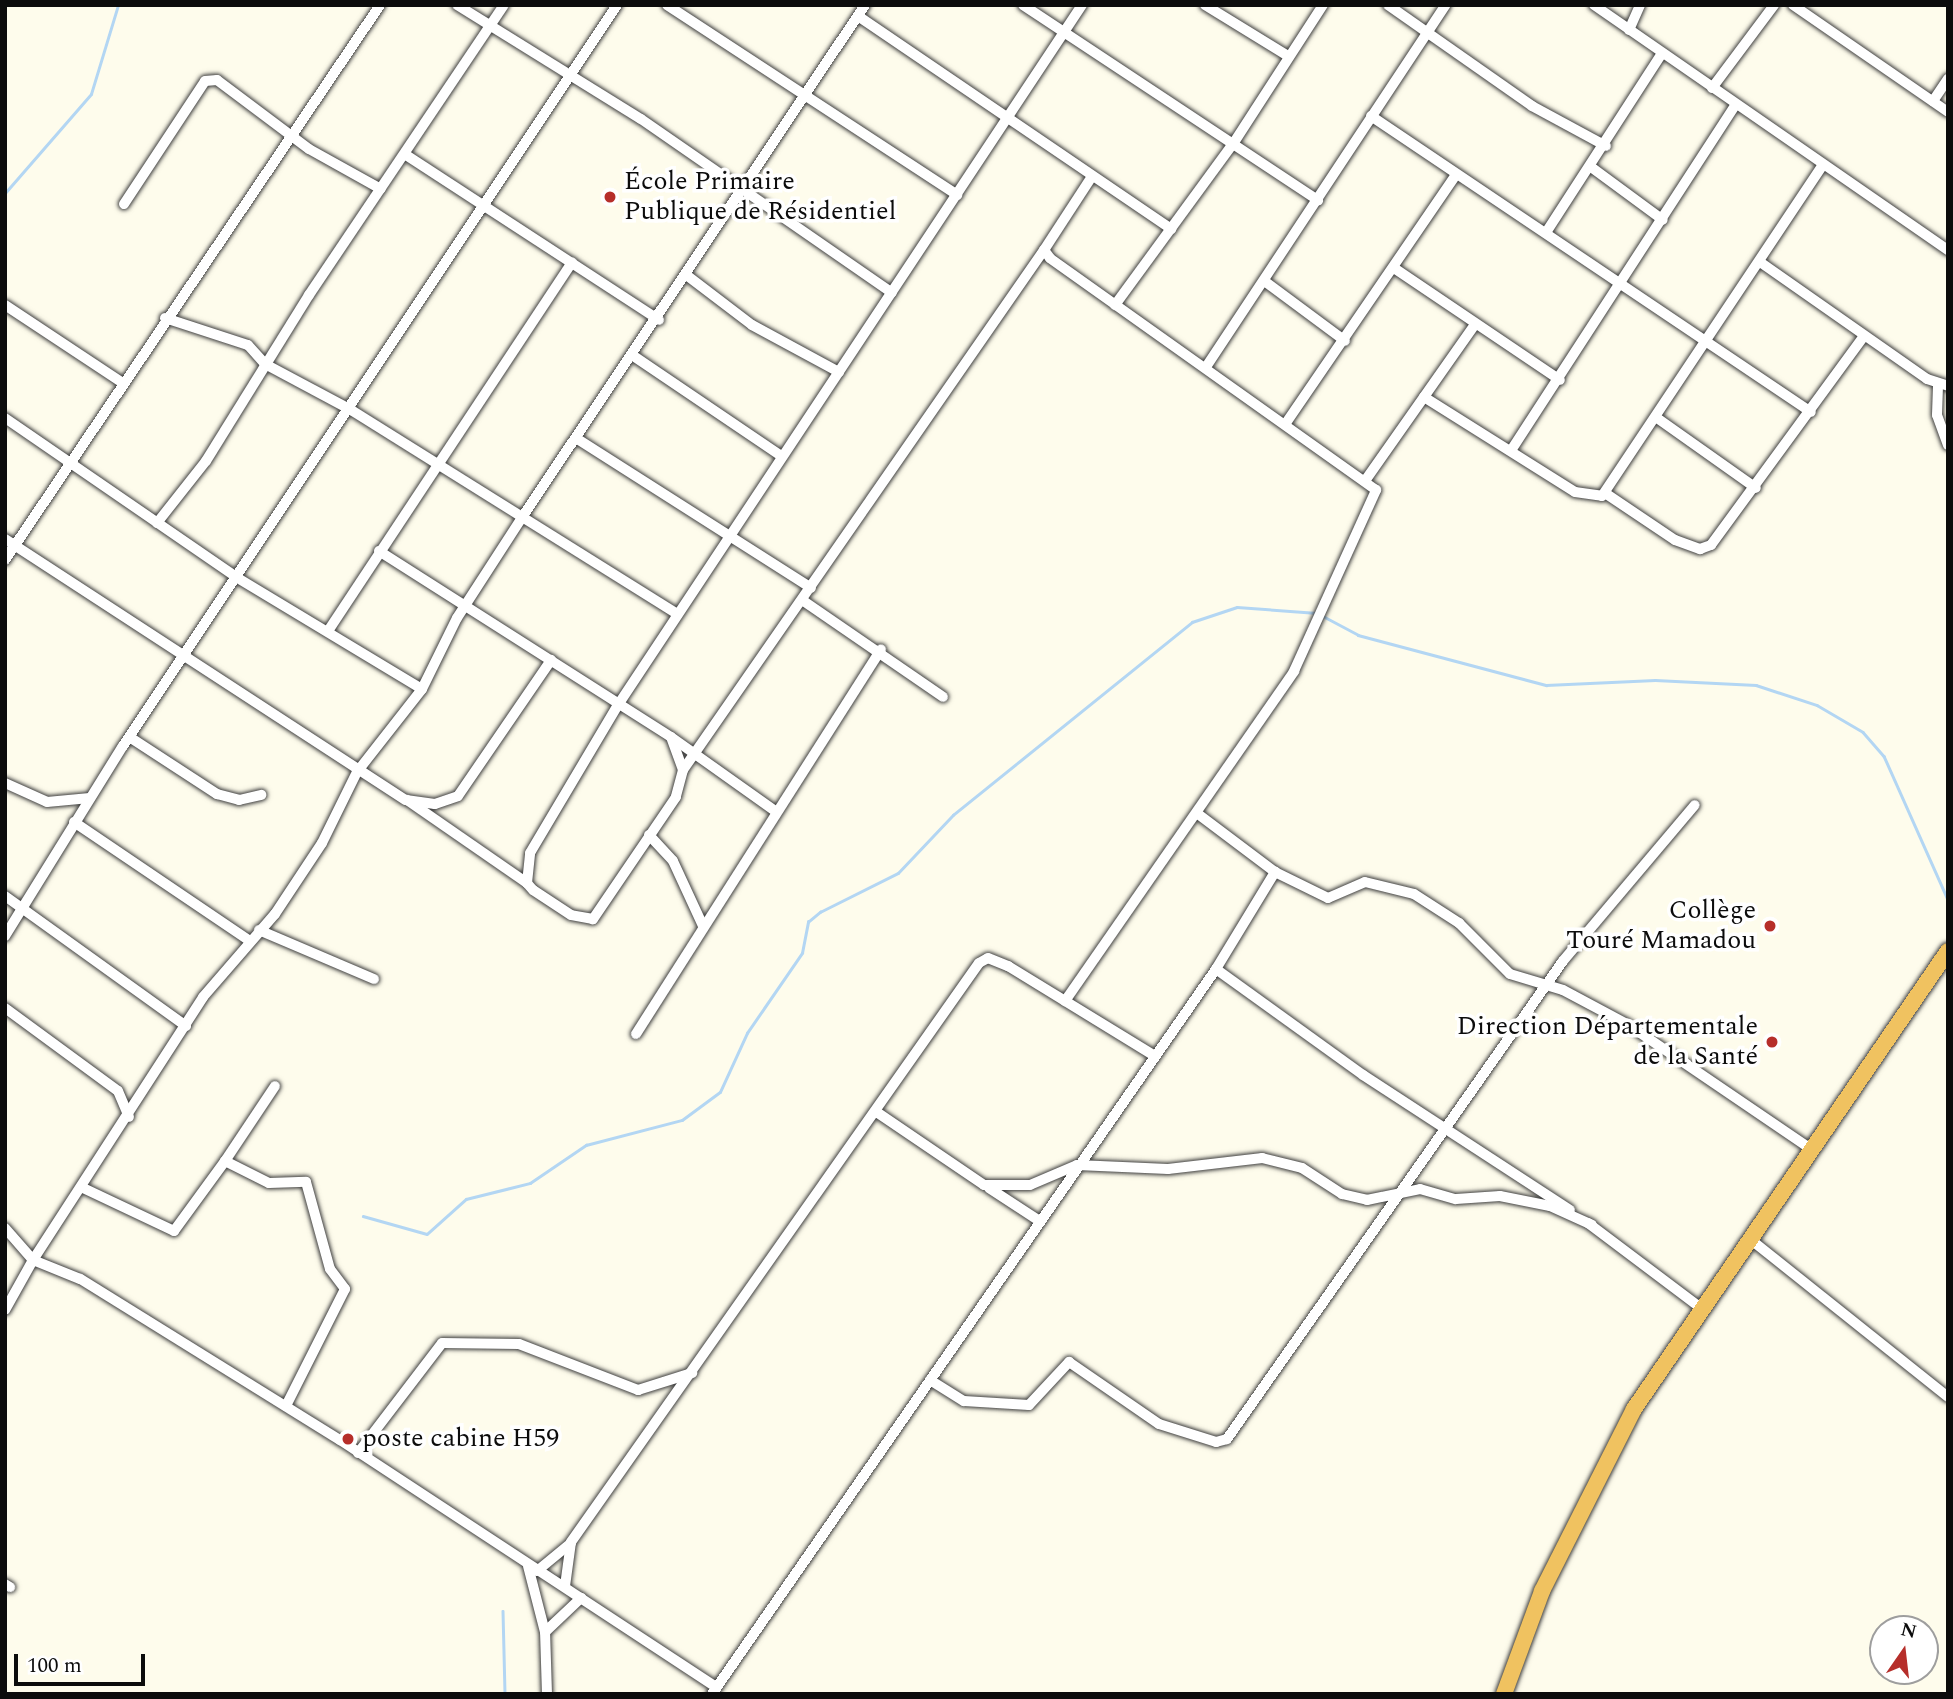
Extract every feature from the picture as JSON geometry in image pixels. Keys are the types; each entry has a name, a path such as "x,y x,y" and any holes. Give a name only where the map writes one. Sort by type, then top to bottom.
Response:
{"highway":[{"path":"1504,1694 1581,1504 1634,1409 1948,951"}],"street":[{"path":"5,560 10,542 70,463 290,131 380,5"},
{"path":"457,5 571,74 741,193 892,293"},
{"path":"157,523 206,461 265,364 504,5"},
{"path":"5,936 74,822 187,656 236,577 351,410 482,204 617,5"},
{"path":"667,5 957,195"},
{"path":"5,1310 33,1260 186,1026 323,843 357,772 422,689 465,607 523,516 579,440 689,277 865,5"},
{"path":"1023,5 1063,34 1318,200"},
{"path":"527,883 530,853 618,705 728,535 1009,122 1082,5"},
{"path":"1205,5 1288,56"},
{"path":"1115,305 1233,144 1323,5"},
{"path":"1388,5 1531,106 1606,146"},
{"path":"1206,367 1267,282 1370,116 1446,5"},
{"path":"1594,5 1948,250"},
{"path":"1629,30 1640,5"},
{"path":"1712,88 1774,5"},
{"path":"1793,5 1948,112"},
{"path":"858,16 1091,178 1171,229"},
{"path":"1547,231 1606,146 1662,53"},
{"path":"1933,101 1948,79"},
{"path":"124,204 205,81 226,85 334,166 381,189"},
{"path":"1512,449 1625,281 1735,105"},
{"path":"1370,116 1456,175 1710,338 1811,412"},
{"path":"406,155 659,320"},
{"path":"1424,397 1512,449 1584,497 1605,493 1823,165"},
{"path":"1591,167 1664,220"},
{"path":"1286,424 1456,175"},
{"path":"10,542 187,656 357,772 406,800 571,915 593,919 676,797 684,770 1091,178"},
{"path":"1044,250 1115,305 1367,478 1376,493 1294,671 1198,814 1065,1002"},
{"path":"1760,262 1864,336 1943,386 1937,415 1948,445"},
{"path":"328,631 437,462 572,263"},
{"path":"1394,268 1474,326 1560,380"},
{"path":"689,277 728,309 839,372"},
{"path":"1267,282 1345,341"},
{"path":"5,305 123,383"},
{"path":"165,318 248,345 265,364 351,410 437,462 678,614"},
{"path":"1367,478 1474,326"},
{"path":"1605,493 1675,540 1700,549 1716,541 1864,336"},
{"path":"635,357 781,456"},
{"path":"5,418 236,577 422,689"},
{"path":"1657,418 1756,488"},
{"path":"579,440 811,588"},
{"path":"379,551 671,737 694,757 775,811"},
{"path":"802,600 881,650 893,667 943,697"},
{"path":"636,1034 775,811 881,650"},
{"path":"406,800 435,804 458,796 551,660"},
{"path":"671,737 684,770"},
{"path":"131,738 217,794 239,800 261,795"},
{"path":"5,783 47,802 90,798"},
{"path":"930,1380 964,1401 1029,1405 1069,1362 1159,1424 1223,1441 1547,984 1695,805"},
{"path":"1198,814 1275,872 1328,898 1365,883 1414,894 1459,923 1510,974 1547,984 1627,1024 1811,1149"},
{"path":"74,822 248,940"},
{"path":"649,835 673,861 703,926"},
{"path":"5,1228 33,1260 80,1279 286,1406 533,1568 565,1586 714,1690 1038,1220 1216,969 1275,872"},
{"path":"5,896 186,1026"},
{"path":"258,930 374,979"},
{"path":"533,1568 571,1542 877,1113 932,1025 983,959 999,961 1155,1056"},
{"path":"1216,969 1592,1225 1702,1309"},
{"path":"5,1008 118,1091 129,1117"},
{"path":"80,1187 174,1231 275,1086"},
{"path":"877,1113 1038,1220"},
{"path":"984,1185 1030,1185 1077,1165 1168,1168 1262,1158 1302,1168 1354,1197 1398,1194 1420,1189 1456,1199 1506,1197 1550,1206 1592,1225"},
{"path":"225,1161 270,1183 306,1182 330,1269 345,1289 286,1406"},
{"path":"1750,1239 1948,1397"},
{"path":"358,1453 442,1343 519,1344 638,1390 692,1373"},
{"path":"565,1586 571,1542"},
{"path":"533,1568 545,1632 547,1694"},
{"path":"545,1632 581,1598"}],"waterway":[{"path":"5,193 91,94 118,5"},
{"path":"363,1216 427,1234 466,1199 530,1183 586,1145 682,1120 720,1092 747,1033 802,953 808,922 820,912 898,873 953,815 1192,622 1237,607 1317,613"},
{"path":"1323,616 1358,635 1546,685 1655,680 1756,685 1817,705 1863,732 1884,756 1948,900"},
{"path":"503,1611 505,1694"}],"place":[{"name":"École Primaire Publique de Résidentiel","path":"610,197"},
{"name":"Collège Touré Mamadou","path":"1770,926"},
{"name":"Direction Départementale de la Santé","path":"1772,1042"},
{"name":"poste cabine H59","path":"348,1439"}]}
